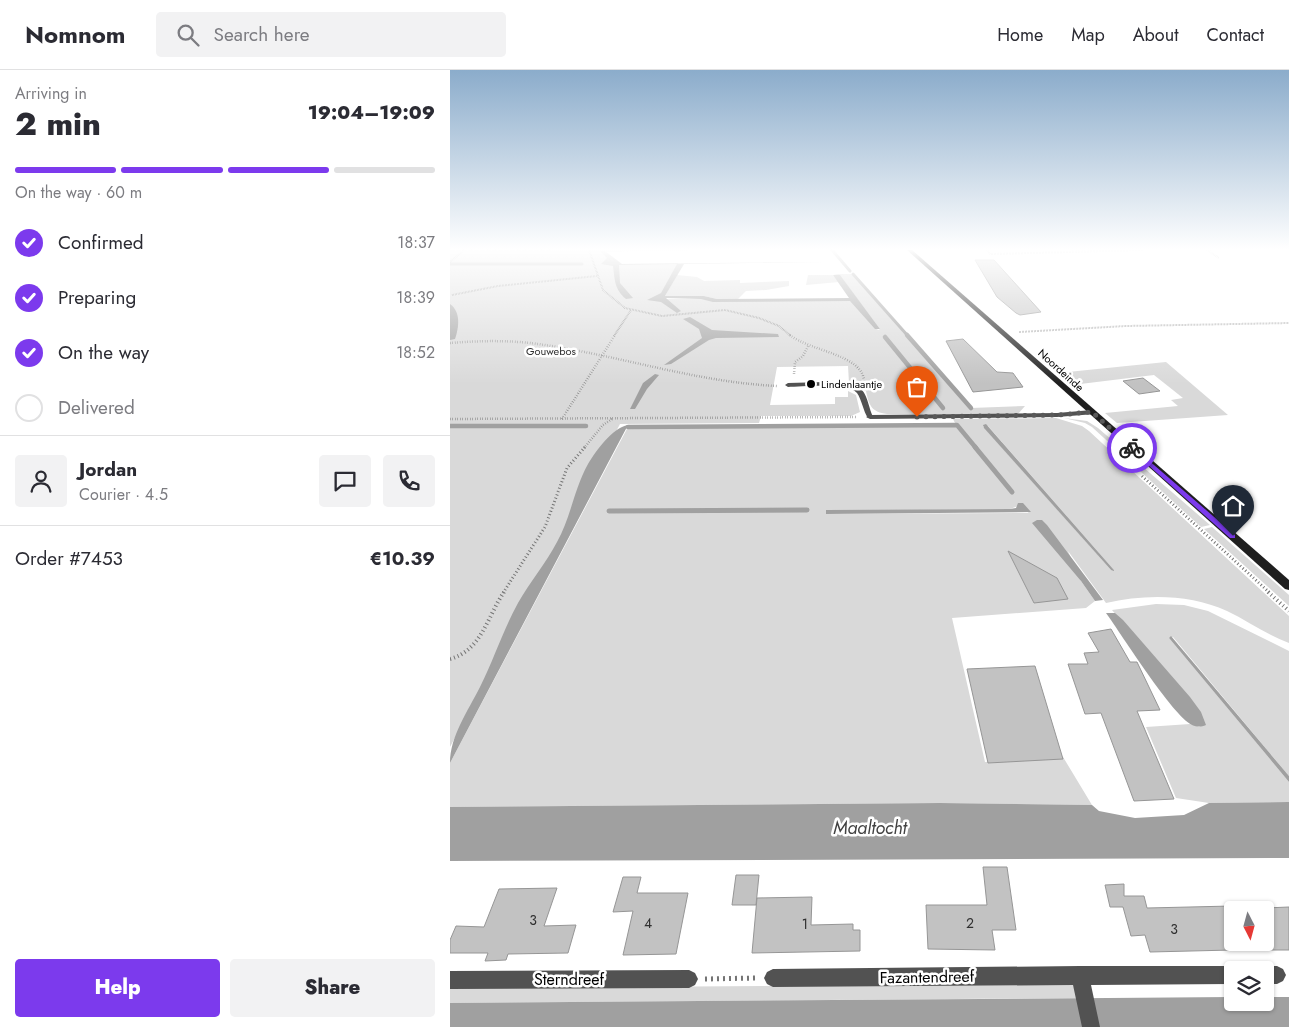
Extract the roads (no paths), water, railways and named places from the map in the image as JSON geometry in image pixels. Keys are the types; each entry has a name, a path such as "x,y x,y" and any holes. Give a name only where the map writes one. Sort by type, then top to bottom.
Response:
{"main road":[{"name":"Noordeinde","path":"960,295 1289,586"}],"street":[{"path":"870,417 1048,415 1092,412"},
{"name":"Fazantendreef","path":"773,978 1082,984 1224,975"},
{"name":"Sterndreef","path":"450,980 689,979"},
{"path":"1082,984 1091,1027"}],"lane":[{"path":"788,385 843,386 859,391 870,417"}],"water":[{"path":"622,295 630,295 633,298 626,299"},
{"path":"658,295 704,296 717,299 849,298 847,295 855,295 880,329 875,329 850,301 713,302 701,299 666,298 681,311 677,313 661,302 647,300"},
{"path":"450,304 456,311 458,320 455,339 450,340"},
{"path":"690,317 712,330 778,334 779,337 716,338 709,340 671,364 664,365 702,338 699,329 683,319"},
{"path":"655,374 659,375 647,389 635,409 630,409 643,383"},
{"path":"986,424 1114,571 1111,570 984,428 983,425"},
{"path":"628,425 450,763 453,743 460,724 485,676 518,603 562,532 579,483 588,464 610,435"},
{"path":"1018,503 1023,503 1031,512 826,514 826,510 1010,509 1016,508"},
{"path":"1042,520 1047,525 1103,600 1095,601 1081,581 1032,523"},
{"path":"1106,613 1115,613 1123,620 1190,697 1201,712 1206,725 1192,725 1172,706"},
{"path":"1171,636 1289,776 1289,782 1169,638"},
{"name":"Maaltocht","path":"1289,802 1289,858 450,861 450,807 940,803 1092,805 1099,811 1135,818 1184,815 1209,803"},
{"path":"1224,997 1224,1011 1274,1011 1274,997 1289,997 1289,1027 450,1027 450,1003"}],"waterway":[{"path":"871,295 908,336"},
{"path":"907,335 971,408"},
{"path":"885,337 943,408"},
{"path":"628,427 957,425 976,448"},
{"path":"450,426 586,426"},
{"path":"975,447 1012,492"},
{"path":"609,511 807,510"}],"place":[{"name":"Lindenlaantje","path":"811,384"}],"park label":[{"name":"Gouwebos","path":"551,351"}]}
